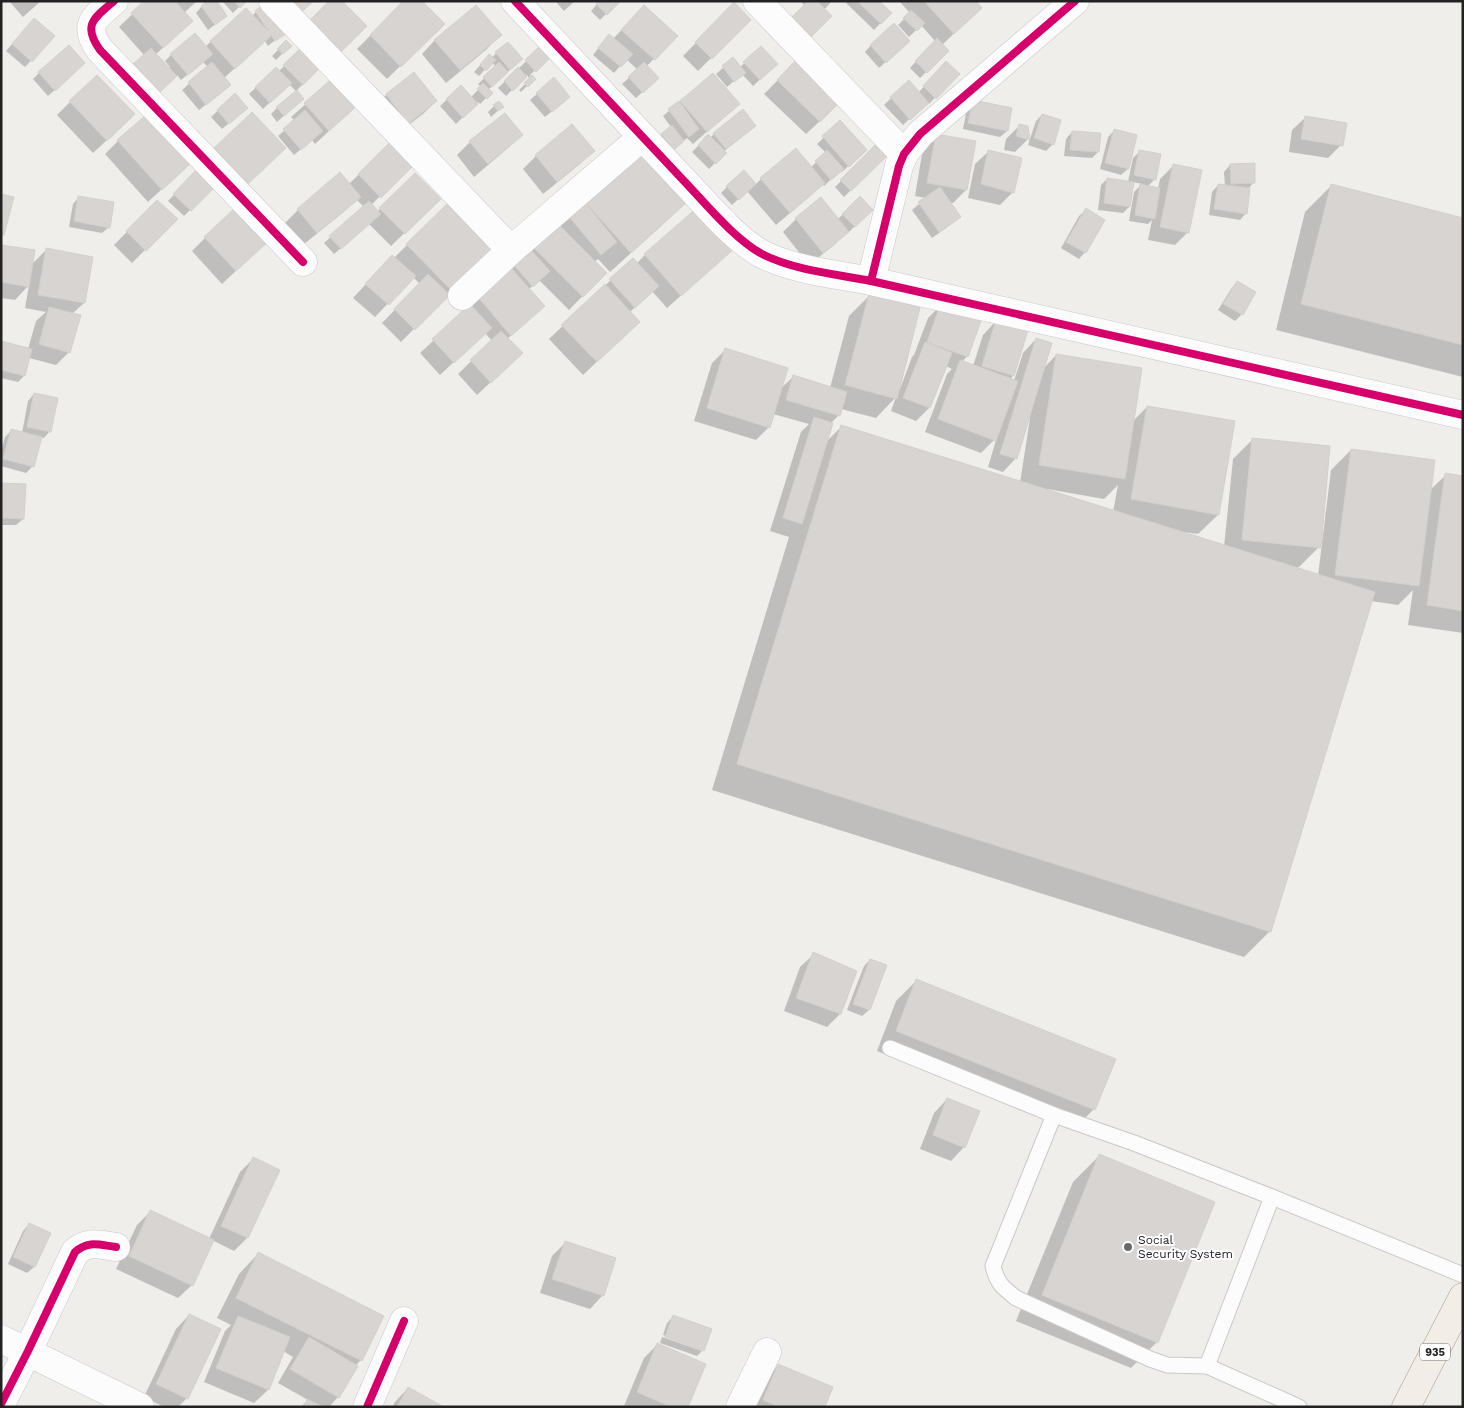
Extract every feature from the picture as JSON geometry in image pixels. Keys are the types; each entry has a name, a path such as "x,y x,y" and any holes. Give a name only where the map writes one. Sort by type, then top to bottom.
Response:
{"main road":[{"name":"935","path":"1406,1407 1460,1311"}],"street":[{"path":"114,1 92,23 91,33 93,41 303,262"},
{"path":"273,1 511,250"},
{"path":"515,1 642,137 745,242 764,254 783,262 814,270 871,281 1463,415"},
{"path":"757,1 904,154"},
{"path":"871,281 895,180 904,154 920,134 1068,4"},
{"path":"462,296 511,250 642,137"},
{"path":"1,1404 75,1252 86,1244 116,1248"},
{"path":"367,1407 404,1321"},
{"path":"1,1339 140,1407"},
{"path":"740,1407 767,1352"}],"lane":[{"path":"890,1048 1054,1115 1134,1143 1272,1197 1463,1276"},
{"path":"1054,1115 993,1266 996,1280 1016,1298 1150,1360 1167,1365 1207,1366 1299,1407"},
{"path":"1207,1366 1272,1197"}],"building":[{"path":"144,1 175,1 193,21 163,48 131,13"},
{"path":"207,1 217,1 227,16 215,25 201,6"},
{"path":"234,1 247,1 240,8"},
{"path":"285,1 314,1 298,15"},
{"path":"329,1 342,1 367,26 338,55 307,23"},
{"path":"403,1 422,1 445,24 401,67 370,35"},
{"path":"598,1 621,1 607,15 596,4"},
{"path":"808,1 817,1 832,16 811,37 791,18"},
{"path":"857,1 879,1 892,13 881,24"},
{"path":"924,1 976,1 982,8 954,34"},
{"path":"734,2 751,20 712,59 695,42"},
{"path":"265,3 286,34 275,41 255,11"},
{"path":"476,5 502,35 460,70 434,40"},
{"path":"644,5 678,36 655,60 621,30"},
{"path":"246,8 272,35 235,69 210,41"},
{"path":"911,10 925,23 917,31 903,18"},
{"path":"34,18 55,36 32,62 12,44"},
{"path":"894,23 910,41 886,63 870,45"},
{"path":"195,33 213,54 188,75 170,54"},
{"path":"609,34 633,54 621,67 598,48"},
{"path":"937,38 949,51 927,73 915,61"},
{"path":"286,40 292,46 283,54 277,49"},
{"path":"508,42 523,59 510,70 495,52"},
{"path":"69,45 85,63 55,91 38,72"},
{"path":"541,45 552,56 536,72 525,60"},
{"path":"303,46 322,66 303,85 283,65"},
{"path":"761,46 778,64 760,80 743,62"},
{"path":"151,48 177,76 158,94 132,65"},
{"path":"489,54 496,60 486,71 480,65"},
{"path":"733,57 746,73 734,82 722,66"},
{"path":"795,61 839,103 820,122 777,80"},
{"path":"946,61 960,74 936,99 923,86"},
{"path":"212,62 231,85 206,105 188,82"},
{"path":"499,62 508,72 492,87 483,77"},
{"path":"644,62 659,78 643,93 628,77"},
{"path":"276,67 292,83 270,103 255,87"},
{"path":"518,67 527,77 513,91 504,81"},
{"path":"414,72 437,101 408,124 386,94"},
{"path":"713,73 740,104 707,132 680,101"},
{"path":"97,75 135,114 107,141 69,101"},
{"path":"532,75 536,79 528,87 524,83"},
{"path":"335,76 359,104 329,131 304,103"},
{"path":"554,77 570,97 552,112 536,93"},
{"path":"909,80 929,103 910,120 890,97"},
{"path":"483,83 493,93 487,99 477,89"},
{"path":"461,85 478,104 463,118 446,99"},
{"path":"297,90 304,99 284,116 276,107"},
{"path":"235,93 248,108 229,124 217,110"},
{"path":"973,100 1012,108 1008,131 968,123"},
{"path":"499,101 504,107 498,111 493,105"},
{"path":"679,101 699,129 689,137 668,109"},
{"path":"743,109 756,126 726,149 713,133"},
{"path":"305,110 323,131 301,150 283,129"},
{"path":"252,112 286,148 248,184 214,148"},
{"path":"505,113 523,135 488,164 469,141"},
{"path":"147,114 191,163 162,190 117,140"},
{"path":"1042,114 1061,120 1054,145 1034,138"},
{"path":"1305,116 1347,123 1343,146 1301,139"},
{"path":"840,120 867,150 849,167 822,136"},
{"path":"572,124 595,151 557,182 535,155"},
{"path":"1019,124 1028,126 1030,140 1016,136"},
{"path":"672,125 684,141 674,150 661,134"},
{"path":"1114,129 1137,135 1129,169 1105,163"},
{"path":"1072,131 1101,133 1099,152 1070,150"},
{"path":"708,134 727,153 716,164 698,145"},
{"path":"936,134 976,141 967,190 927,183"},
{"path":"392,140 415,164 381,198 358,174"},
{"path":"875,145 887,156 851,191 840,180"},
{"path":"796,148 825,183 790,213 760,178"},
{"path":"827,150 844,169 831,180 815,161"},
{"path":"988,150 1022,158 1014,193 981,184"},
{"path":"1139,150 1161,154 1156,180 1134,175"},
{"path":"639,153 685,204 631,253 585,202"},
{"path":"1255,163 1255,183 1231,184 1230,164"},
{"path":"1173,164 1202,170 1189,233 1160,227"},
{"path":"197,169 215,187 191,211 173,194"},
{"path":"744,170 756,184 739,200 726,186"},
{"path":"340,172 361,197 317,233 297,209"},
{"path":"415,173 441,199 405,234 379,208"},
{"path":"1107,178 1134,182 1130,207 1104,203"},
{"path":"1140,184 1160,188 1155,219 1135,215"},
{"path":"1218,184 1250,188 1247,214 1214,209"},
{"path":"1331,184 1463,218 1463,345 1301,304"},
{"path":"940,187 961,217 939,232 918,202"},
{"path":"1,194 14,197 4,235 1,235"},
{"path":"78,196 114,202 110,228 74,221"},
{"path":"860,196 873,210 855,227 842,214"},
{"path":"821,197 849,232 823,253 795,218"},
{"path":"582,199 617,242 601,255 566,213"},
{"path":"157,200 178,219 146,251 126,231"},
{"path":"369,201 381,214 341,249 329,236"},
{"path":"447,204 493,251 452,291 406,244"},
{"path":"238,205 271,239 236,271 204,237"},
{"path":"699,206 735,248 681,296 644,254"},
{"path":"1086,208 1105,220 1086,253 1066,242"},
{"path":"557,223 607,273 583,297 533,247"},
{"path":"1,245 35,250 29,287 1,282"},
{"path":"46,248 93,257 85,303 38,295"},
{"path":"530,249 550,271 533,287 513,264"},
{"path":"392,255 416,276 389,305 365,284"},
{"path":"633,258 659,286 635,308 609,279"},
{"path":"511,268 545,306 511,336 478,297"},
{"path":"428,274 450,295 415,330 394,309"},
{"path":"1237,281 1256,292 1243,315 1223,304"},
{"path":"605,284 640,322 597,362 561,325"},
{"path":"869,294 920,308 897,399 845,385"},
{"path":"941,303 982,318 968,357 927,342"},
{"path":"470,304 492,328 454,363 432,339"},
{"path":"49,307 81,315 70,353 39,344"},
{"path":"996,320 1028,330 1014,376 982,366"},
{"path":"501,331 523,353 491,383 470,360"},
{"path":"1036,338 1052,343 1017,459 1000,454"},
{"path":"1,341 32,349 25,376 1,370"},
{"path":"925,342 952,353 930,408 903,398"},
{"path":"725,348 788,368 770,428 707,408"},
{"path":"1056,354 1142,368 1125,479 1039,465"},
{"path":"960,360 1018,381 996,441 938,419"},
{"path":"793,375 847,392 840,416 786,400"},
{"path":"34,393 58,398 51,432 27,427"},
{"path":"1147,406 1235,421 1219,515 1131,499"},
{"path":"814,417 833,423 802,524 783,518"},
{"path":"841,425 1375,592 1271,932 737,764"},
{"path":"11,429 42,437 34,467 3,459"},
{"path":"1252,438 1330,446 1321,548 1242,540"},
{"path":"1351,449 1435,460 1419,586 1335,575"},
{"path":"1445,473 1463,476 1463,611 1427,605"},
{"path":"1,483 26,484 24,519 1,518"},
{"path":"813,952 857,971 841,1014 796,998"},
{"path":"870,959 887,965 870,1010 853,1004"},
{"path":"916,979 1116,1059 1095,1110 896,1031"},
{"path":"947,1098 980,1111 965,1148 933,1135"},
{"path":"1099,1154 1215,1202 1158,1343 1042,1295"},
{"path":"253,1157 280,1170 248,1238 221,1226"},
{"path":"150,1210 214,1240 193,1286 129,1256"},
{"path":"29,1223 51,1233 35,1267 13,1257"},
{"path":"565,1241 616,1258 604,1296 552,1279"},
{"path":"258,1252 384,1316 362,1361 236,1298"},
{"path":"189,1314 221,1329 188,1399 156,1384"},
{"path":"673,1315 712,1329 704,1351 665,1337"},
{"path":"238,1316 290,1337 269,1390 216,1368"},
{"path":"309,1337 358,1366 339,1398 290,1369"},
{"path":"657,1343 706,1364 688,1407 671,1407 637,1392"},
{"path":"778,1364 833,1387 825,1407 779,1407 763,1400"},
{"path":"408,1387 444,1407 397,1407"},
{"path":"307,1399 324,1407 304,1407"}],"cycle path":[{"path":"114,1 96,17 91,28 100,50 303,262"},
{"path":"515,1 722,221 743,241 764,255 803,268 871,281 1463,415"},
{"path":"871,281 899,166 904,154 920,134 1075,1"},
{"path":"1,1404 75,1252 80,1248 90,1245 116,1247"},
{"path":"367,1407 404,1321"}],"place":[{"name":"Social Security System","path":"1128,1247"}]}
